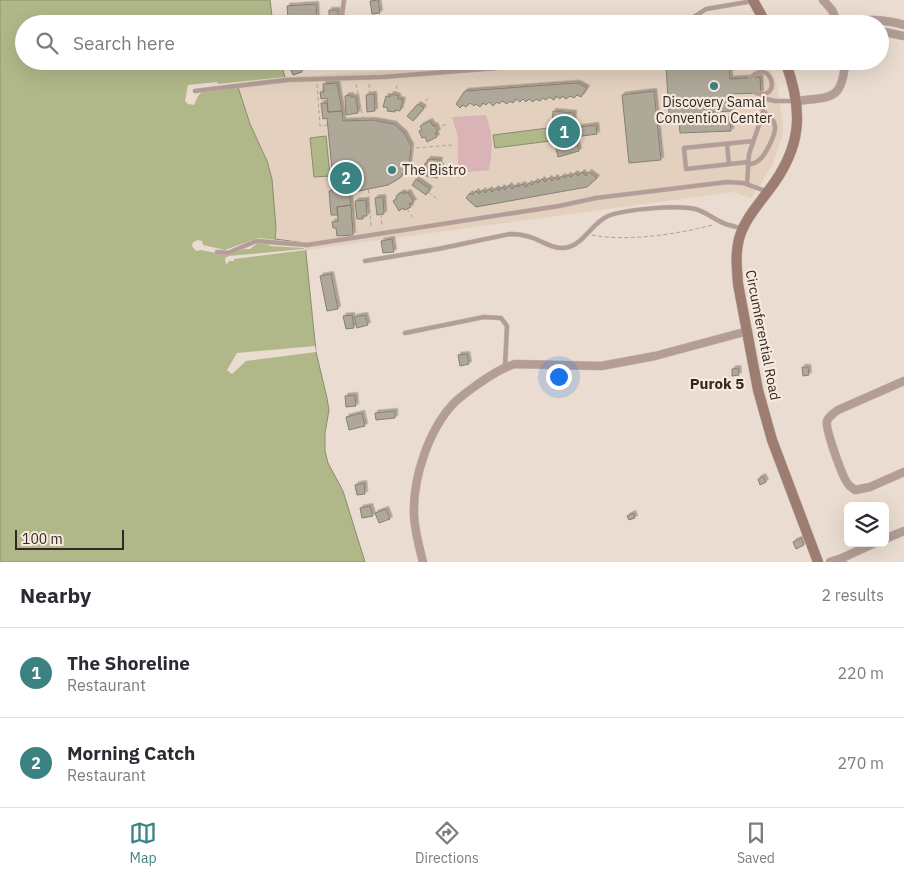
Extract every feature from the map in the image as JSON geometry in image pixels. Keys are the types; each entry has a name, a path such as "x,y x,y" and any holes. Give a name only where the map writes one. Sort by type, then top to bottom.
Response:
{"main road":[{"path":"753,1 761,15"},
{"name":"Circumferential Road","path":"789,70 797,101 798,119 794,146 788,160 743,229 736,257 738,284 758,390 772,440 818,562"}],"street":[{"path":"823,0 834,15"},
{"path":"889,23 904,26"},
{"path":"889,32 904,36"},
{"path":"797,101 832,96 839,88 843,70"},
{"path":"423,562 414,514 415,486 424,456 446,412 455,402 505,367 528,363 601,366 655,356 748,331"},
{"path":"904,381 838,410 830,416 827,422 827,431 844,477 848,485 855,490 870,487 904,472"},
{"path":"889,537 904,531"},
{"path":"830,562 842,560 867,547"}],"lane":[{"path":"342,15 344,0"},
{"path":"697,15 706,9 753,1"},
{"path":"195,91 286,80 383,77 472,70"},
{"path":"751,78 762,70 770,76 772,84 768,92 762,96"},
{"path":"756,93 775,101 797,101"},
{"path":"747,184 748,163 763,111 762,96"},
{"path":"754,141 684,148 686,168 753,164 760,159 775,130 773,121 763,111"},
{"path":"727,144 729,164"},
{"path":"218,252 228,253 256,241 307,245 559,206 596,198 727,182 747,184 768,192"},
{"path":"366,261 510,234 533,238 558,248 569,247 607,216 666,208 696,209 721,222 743,229"},
{"path":"405,333 484,317 501,318 507,326 505,367"}],"path":[{"path":"317,79 320,126 327,125"},
{"path":"356,84 365,128"},
{"path":"369,84 370,95"},
{"path":"395,95 397,85"},
{"path":"421,106 429,97"},
{"path":"436,128 447,124"},
{"path":"403,149 452,145"},
{"path":"441,169 452,171"},
{"path":"368,183 371,226"},
{"path":"346,186 379,183"},
{"path":"428,192 440,200"},
{"path":"407,209 413,218"},
{"path":"381,214 382,225"},
{"path":"587,234 604,238 632,237 676,232 721,222"}],"shaded area":[{"path":"0,0 270,0 272,15 15,15 15,70 283,70 286,82 238,87 250,124 267,161 272,179 276,228 275,239 305,243 316,352 329,410 325,433 325,451 328,463 343,491 365,562 0,562"},
{"path":"402,70 770,70 775,79 778,91 783,125 782,137 772,166 751,198 733,192 306,250 305,243 275,239 276,228 267,161 250,125 238,87 285,82 285,77"},
{"path":"486,115 492,142 489,170 458,173 458,137 452,117"},
{"path":"548,128 550,141 495,148 493,135"},
{"path":"326,136 330,176 314,177 310,138"}],"pier":[{"path":"285,77 286,82 203,91 198,96 194,105 188,104 185,101 188,85"},
{"path":"258,238 305,243 306,250 234,259 234,261 229,261 226,265 225,258 229,256 304,248 270,246 265,242 259,242 250,249 227,255 201,250 196,251 192,246 193,242 198,240 202,241 203,245 225,250"},
{"path":"315,346 316,352 246,361 232,374 227,370 237,353"}],"building":[{"path":"378,0 380,13 372,14 370,1"},
{"path":"316,4 317,15 288,15 287,6"},
{"path":"329,10 338,10 338,15 329,15"},
{"path":"291,70 301,70 302,72 293,75"},
{"name":"Discovery Samal Convention Center","path":"666,70 730,70 730,79 760,77 761,93 731,94 732,111 669,115"},
{"path":"337,83 342,111 328,112 327,98 321,99 320,92 324,92 323,84"},
{"path":"578,83 587,88 581,97 577,95 574,98 570,96 566,99 562,96 560,99 556,96 554,100 549,97 546,100 543,98 540,101 536,99 533,102 529,99 526,102 523,99 520,102 516,99 513,103 510,101 507,104 502,101 499,104 497,102 493,106 489,102 486,105 483,103 480,107 470,103 466,107 463,105 460,108 456,104 466,91"},
{"path":"654,91 661,160 629,163 622,95"},
{"path":"374,94 375,111 367,112 366,95"},
{"path":"391,94 403,100 400,111 387,111 388,108 383,107 386,96 390,97"},
{"path":"351,95 351,97 356,97 358,113 346,115 345,96"},
{"path":"321,103 327,103 328,112 342,111 343,121 373,120 394,124 404,133 411,146 409,165 400,178 388,185 349,193 351,205 337,207 338,215 331,215 329,191 334,190 327,118 323,119"},
{"path":"418,104 424,108 413,121 407,116"},
{"path":"553,111 574,113 573,128 596,125 597,134 575,137 579,151 558,157 552,130"},
{"path":"730,119 731,131 680,133 679,121"},
{"path":"430,121 433,126 435,125 438,132 435,133 437,137 427,142 425,137 422,138 419,131 422,130 420,126"},
{"path":"428,159 440,160 439,165 441,169 437,178 426,176 426,171 424,171 425,163 427,163"},
{"path":"582,172 586,176 589,172 597,178 587,187 476,207 466,198 470,193 472,195 476,191 479,194 483,190 485,193 489,189 492,192 496,188 499,191 502,187 505,190 509,185 512,189 516,185 518,187 522,184 526,187 529,183 532,185 535,181 538,183 542,179 545,182 549,178 552,181 555,177 558,180 562,176 565,178 568,175 571,177 575,173 578,176"},
{"path":"416,179 430,189 426,195 412,185"},
{"path":"402,192 404,194 408,192 414,202 409,204 411,207 404,210 403,208 399,211 393,201"},
{"path":"383,197 384,214 377,215 375,198"},
{"path":"366,200 367,216 363,216 363,219 357,219 355,201"},
{"path":"351,205 353,235 337,236 336,228 333,228 332,222 338,221 337,207"},
{"path":"392,239 394,252 383,253 381,241"},
{"path":"331,274 338,309 327,311 320,276"},
{"path":"352,315 354,328 346,329 343,316"},
{"path":"365,315 368,325 357,328 354,317"},
{"path":"467,354 469,364 460,366 458,355"},
{"path":"802,367 808,367 809,375 803,376"},
{"path":"738,368 739,375 732,376 732,369"},
{"path":"355,395 356,406 346,407 345,396"},
{"path":"395,411 395,418 376,420 375,413"},
{"path":"362,413 365,426 349,430 346,417"},
{"path":"763,476 766,482 760,485 758,479"},
{"path":"364,483 365,494 357,495 355,485"},
{"path":"370,506 373,516 362,518 360,508"},
{"path":"386,509 390,519 379,523 375,513"},
{"path":"633,513 635,518 629,520 627,516"},
{"path":"801,538 804,545 796,549 793,542"}],"place":[{"name":"Discovery Samal Convention Center","path":"714,86"},
{"name":"The Shoreline","path":"564,132"},
{"name":"The Bistro","path":"392,170"},
{"name":"Morning Catch","path":"346,178"}],"district":[{"name":"Purok 5","path":"717,383"}]}
